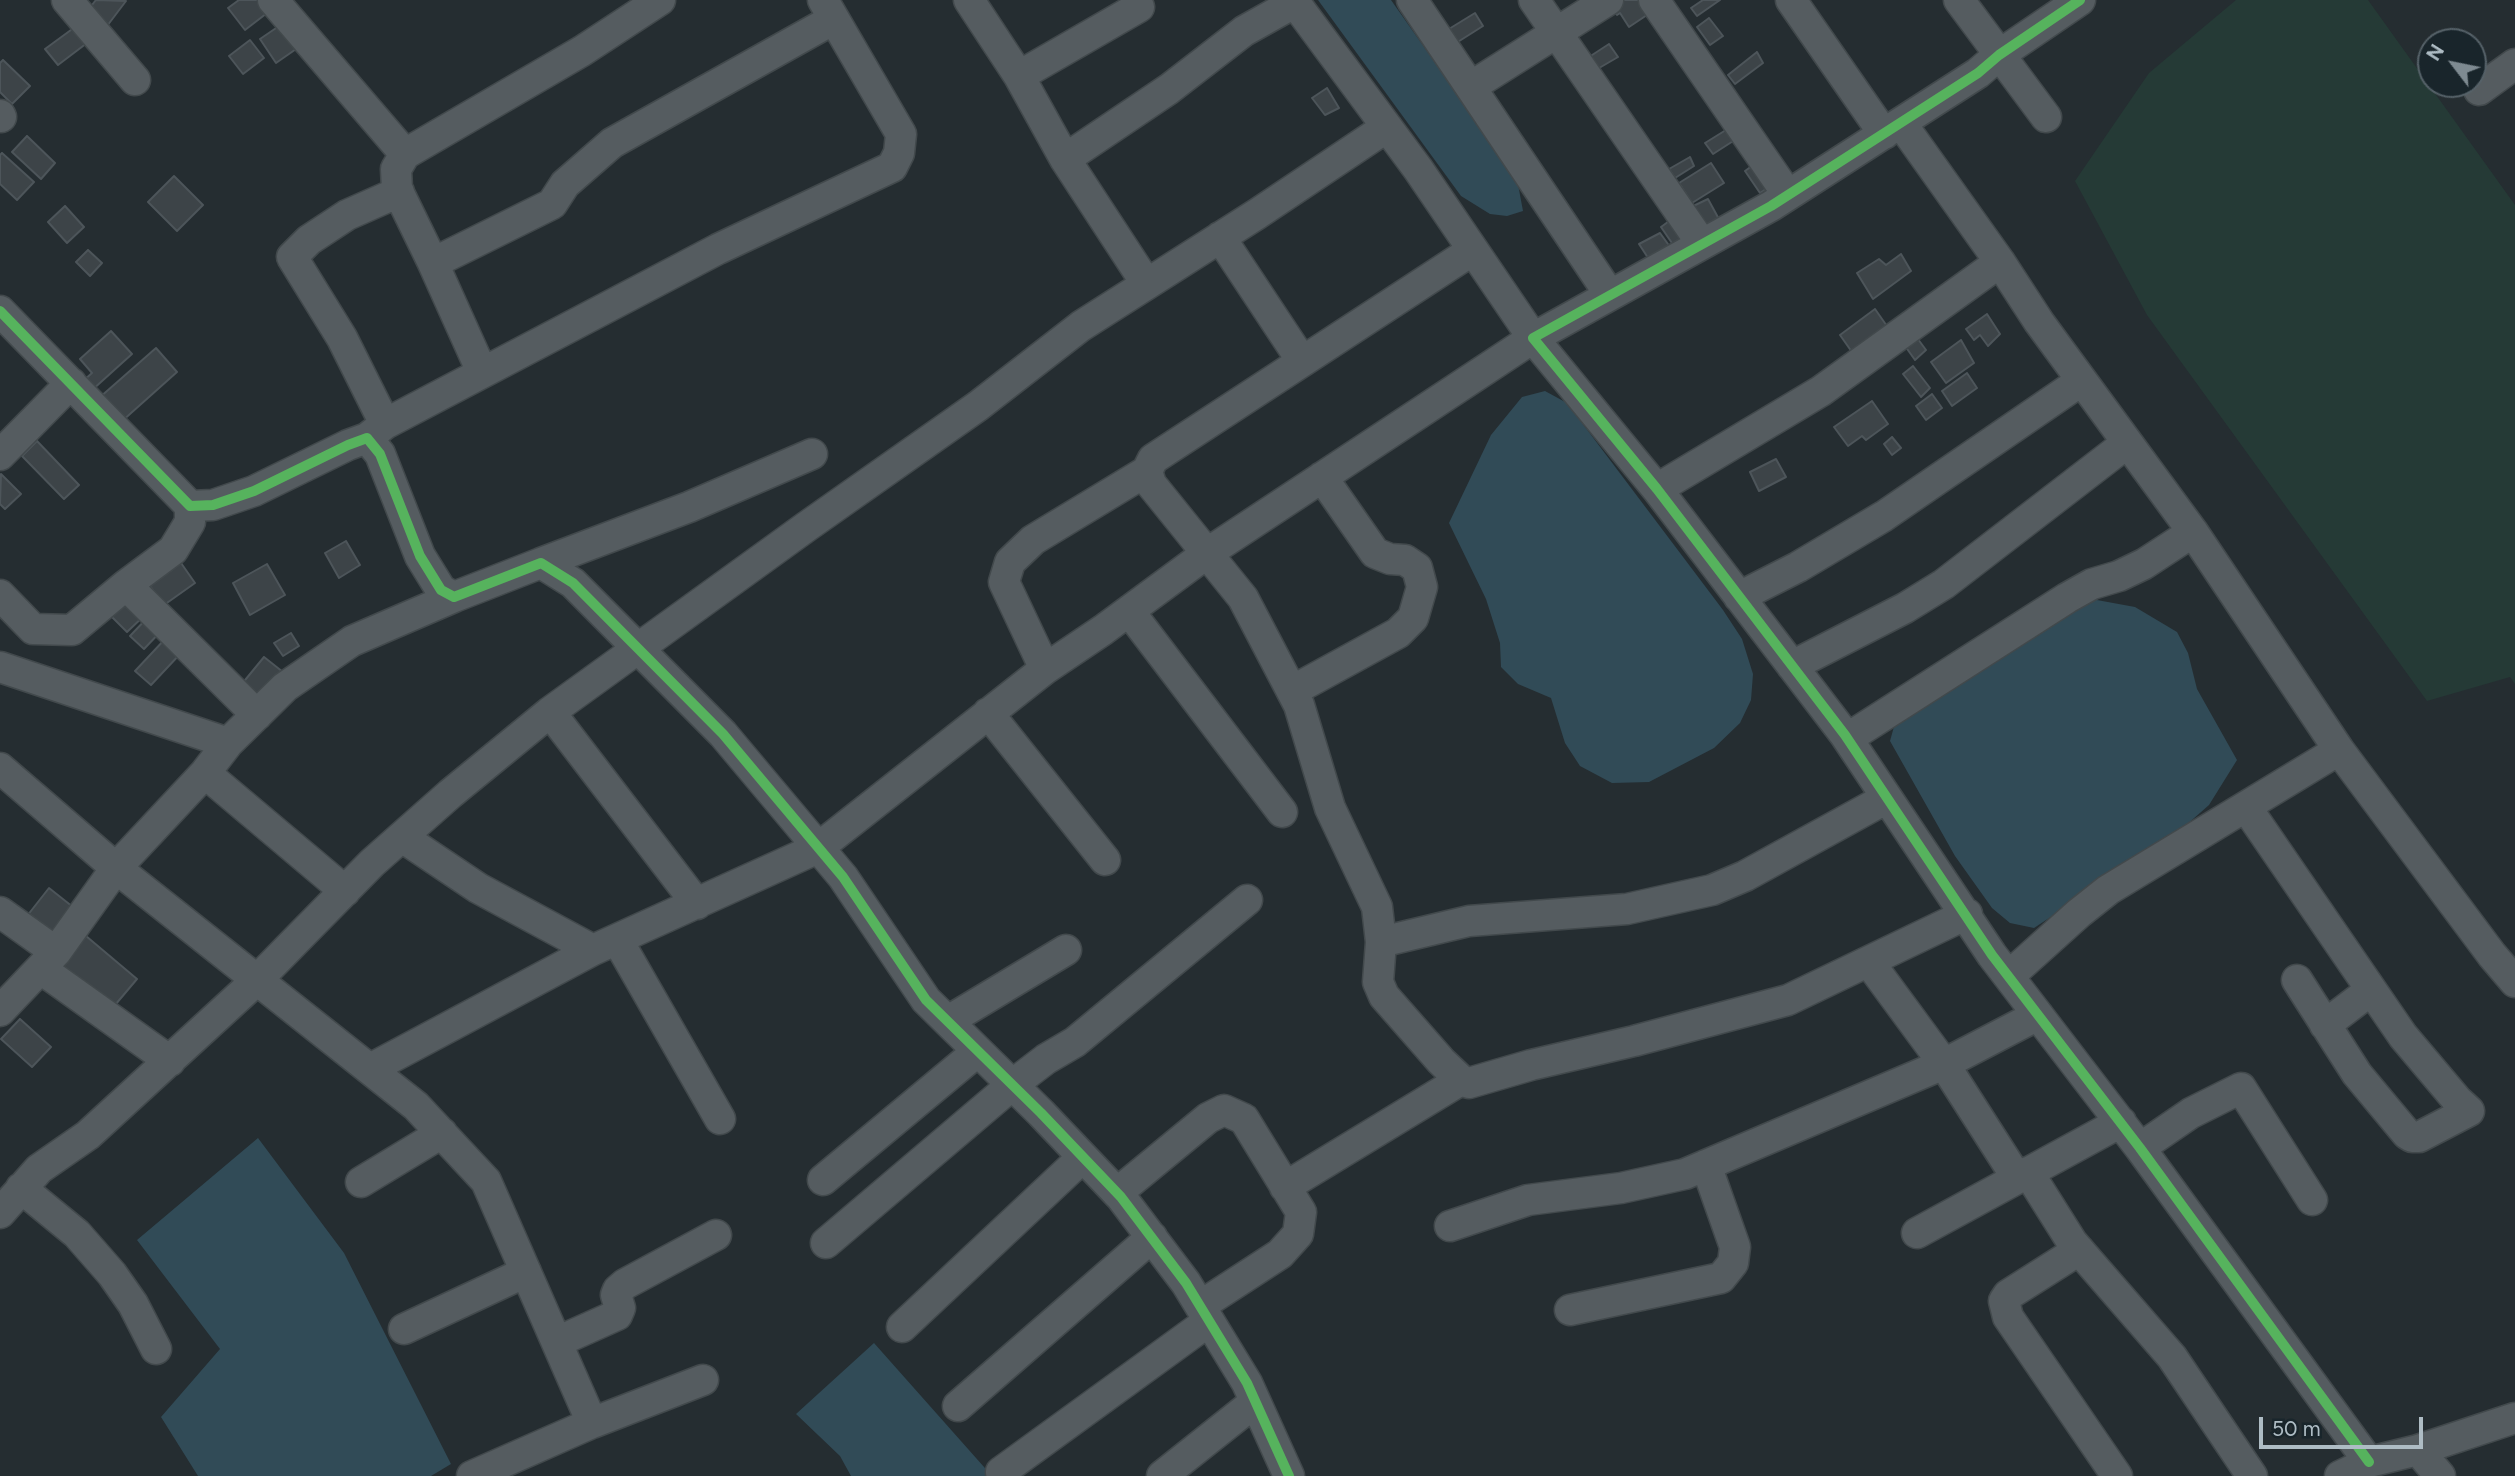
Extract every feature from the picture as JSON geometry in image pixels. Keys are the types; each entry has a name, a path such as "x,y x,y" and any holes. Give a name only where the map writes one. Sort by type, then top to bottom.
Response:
{"street":[{"path":"67,0 135,80"},
{"path":"273,0 405,154"},
{"path":"482,372 399,192 396,169 405,154 582,51 660,0"},
{"path":"969,0 1019,76 1065,159 1146,283"},
{"path":"1412,0 1610,295"},
{"path":"1534,0 1702,244"},
{"path":"1472,86 1608,0"},
{"path":"1654,0 1788,195"},
{"path":"1791,0 2000,262 2081,381 2193,532 2339,750 2515,982"},
{"path":"1959,0 2046,117"},
{"path":"370,1069 605,944 818,848 1045,669 1206,554 1533,338 1788,195 1978,73 1999,55 2080,0"},
{"path":"1065,159 1169,89 1244,31 1294,1 1387,127 1533,338 1657,488 1848,738 2009,976 2121,1122 2369,1462"},
{"path":"1019,76 1139,7"},
{"path":"190,506 213,505 254,491 376,431 482,372 718,249 891,167 899,153 901,134 828,9 612,143 565,184 552,204 433,262"},
{"path":"2487,84 2515,64"},
{"path":"0,1213 39,1169 89,1135 258,979 402,836 550,712 978,406 1081,326 1387,127"},
{"path":"399,192 347,215 309,240 292,257 342,338 376,431 380,454 420,556 441,590 454,597"},
{"path":"1220,237 1302,361"},
{"path":"1045,669 1004,582 1010,562 1032,540 1147,471 1153,459 1473,250"},
{"path":"1657,488 1821,391 2000,262"},
{"path":"0,311 190,506 190,522 173,550 72,630 33,629 0,595"},
{"path":"1739,597 1884,516 2081,381"},
{"path":"0,454 71,383"},
{"path":"1792,666 1905,608 1944,584 2127,443"},
{"path":"0,1011 49,961 116,868 205,773 228,743 285,687 352,641 454,597 689,507 812,454"},
{"path":"1147,471 1151,484 1243,598 1299,705 1330,808 1377,907 1381,942 1378,982 1384,996 1461,1080 1469,1083 1481,1081 1531,1065 1788,1000 1967,914"},
{"path":"1292,691 1398,633 1413,618 1422,587 1417,568 1405,560 1390,559 1376,553 1322,477"},
{"path":"1848,738 2067,598 2092,584 2119,576 2144,564 2193,532"},
{"path":"541,563 573,583 723,734 843,877 926,1000 1117,1193 1152,1237 1204,1313 1247,1383 1289,1476"},
{"path":"126,585 257,715"},
{"path":"1129,611 1282,812"},
{"path":"0,667 228,743"},
{"path":"550,712 697,904"},
{"path":"988,713 1105,860"},
{"path":"2009,976 2109,890 2339,750"},
{"path":"0,768 116,868 416,1105 486,1181 592,1423"},
{"path":"205,773 345,891"},
{"path":"1381,942 1469,921 1627,909 1712,890 1745,876 1887,798"},
{"path":"2246,807 2403,1037 2469,1111 2412,1138 2398,1126 2357,1074 2297,980"},
{"path":"402,836 478,888 605,944 720,1119"},
{"path":"826,1243 1012,1085 1046,1059 1075,1042 1247,900"},
{"path":"0,912 49,961 170,1061"},
{"path":"948,1021 1066,950"},
{"path":"1869,962 2071,1241 2172,1357 2252,1476"},
{"path":"2325,1025 2371,990"},
{"path":"1450,1226 1528,1200 1621,1188 1685,1174 1944,1064 2038,1015"},
{"path":"823,1180 978,1051"},
{"path":"1285,1186 1461,1080"},
{"path":"2140,1148 2191,1113 2241,1088 2312,1200"},
{"path":"1001,1472 1280,1254 1298,1234 1301,1212 1244,1119 1224,1110 1208,1118 1117,1193"},
{"path":"1917,1233 2121,1122"},
{"path":"361,1182 442,1133"},
{"path":"902,1327 1083,1157"},
{"path":"1570,1310 1721,1278 1733,1263 1735,1247 1706,1165"},
{"path":"21,1188 77,1234 113,1274 133,1304 156,1349"},
{"path":"557,1342 617,1315 620,1308 616,1295 618,1290 716,1235"},
{"path":"958,1406 1152,1237"},
{"path":"2079,1250 2008,1295 2004,1301 2008,1317 2117,1476"},
{"path":"404,1329 526,1272"},
{"path":"472,1476 592,1423 703,1380"},
{"path":"1162,1476 1255,1402"},
{"path":"2340,1476 2369,1462 2418,1450 2515,1418"},
{"path":"2418,1450 2440,1476"}],"green space":[{"path":"2236,0 2368,0 2417,68 2417,98 2438,98 2515,205 2515,684 2510,677 2427,701 2147,315 2075,181 2149,73"}],"water":[{"path":"1318,0 1391,0 1517,179 1523,211 1507,216 1490,214 1461,196"},
{"path":"1545,391 1567,403 1723,610 1742,639 1753,674 1751,700 1740,723 1714,748 1649,782 1612,783 1580,766 1565,743 1551,698 1518,684 1501,667 1500,643 1486,599 1449,523 1491,435 1522,397"},
{"path":"2086,598 2135,607 2177,632 2188,653 2197,689 2237,760 2209,805 2176,834 2034,928 2010,923 1992,908 1955,856 1890,741 1895,723"},
{"path":"258,1138 344,1253 451,1464 431,1476 198,1476 161,1417 220,1349 137,1240"},
{"path":"874,1343 992,1476 851,1476 840,1456 796,1414"}],"building":[{"path":"96,0 126,1 104,30 84,15"},
{"path":"239,0 263,0 271,10 245,30 228,8"},
{"path":"1620,0 1650,0 1656,9 1629,27 1620,13 1617,15 1610,6"},
{"path":"1703,0 1720,0 1697,16 1691,8"},
{"path":"1475,13 1483,26 1453,45 1444,32"},
{"path":"1709,18 1723,36 1710,45 1697,27"},
{"path":"282,24 299,47 276,63 260,39"},
{"path":"75,27 87,43 58,65 45,49"},
{"path":"250,40 264,58 243,74 229,56"},
{"path":"1609,44 1618,57 1594,71 1586,59"},
{"path":"1757,52 1763,63 1735,84 1728,75"},
{"path":"3,60 30,86 12,104 0,92 0,63"},
{"path":"1327,88 1339,108 1325,115 1312,98"},
{"path":"1734,125 1741,136 1713,154 1705,143"},
{"path":"27,136 55,163 41,179 12,152"},
{"path":"2,153 34,182 17,200 0,184"},
{"path":"1690,157 1694,166 1675,178 1669,169"},
{"path":"1760,160 1775,183 1760,193 1745,171"},
{"path":"1711,163 1724,183 1692,203 1679,183"},
{"path":"174,176 203,205 177,231 148,202"},
{"path":"1708,199 1720,221 1703,232 1689,208"},
{"path":"65,206 84,227 67,243 48,222"},
{"path":"1676,216 1691,243 1676,249 1661,227"},
{"path":"1660,233 1673,251 1652,264 1639,244"},
{"path":"88,250 102,263 90,276 76,262"},
{"path":"1901,254 1911,271 1873,299 1857,273 1879,259 1886,265"},
{"path":"1875,309 1889,329 1854,355 1840,335"},
{"path":"1987,314 2000,334 1988,346 1980,335 1974,340 1966,329"},
{"path":"111,331 132,354 91,391 83,381 92,373 80,359"},
{"path":"1912,331 1926,350 1915,360 1900,339"},
{"path":"1961,340 1974,363 1946,383 1931,362"},
{"path":"156,348 177,372 121,422 99,398"},
{"path":"1913,366 1930,388 1921,397 1903,374"},
{"path":"1967,373 1977,388 1952,406 1942,391"},
{"path":"1932,394 1942,408 1926,420 1916,406"},
{"path":"1872,401 1888,424 1866,440 1862,436 1848,446 1834,427"},
{"path":"1892,437 1901,448 1892,455 1884,444"},
{"path":"37,441 79,485 64,499 22,456"},
{"path":"1776,459 1786,477 1759,491 1750,472"},
{"path":"1,474 21,494 5,509 0,504"},
{"path":"346,541 360,565 339,578 325,553"},
{"path":"181,563 195,583 164,605 150,586"},
{"path":"267,564 285,595 250,615 233,583"},
{"path":"129,595 147,613 127,632 110,615"},
{"path":"150,615 164,628 144,649 130,636"},
{"path":"291,633 299,646 283,656 274,643"},
{"path":"166,638 181,653 151,685 135,671"},
{"path":"264,657 288,676 265,705 241,685"},
{"path":"49,888 78,911 57,938 27,916"},
{"path":"86,936 137,979 110,1011 59,969"},
{"path":"20,1019 51,1047 32,1067 1,1039"}],"cycle path":[{"path":"2080,0 1999,55 1978,73 1771,206 1533,338 1657,489 1845,735 1992,955 2140,1148 2369,1462"},
{"path":"0,311 190,506 213,505 254,491 367,438 380,454 420,556 441,590 454,597 541,563 573,583 723,734 843,877 926,1000 1041,1113 1121,1197 1186,1283 1247,1383 1289,1476"}]}
